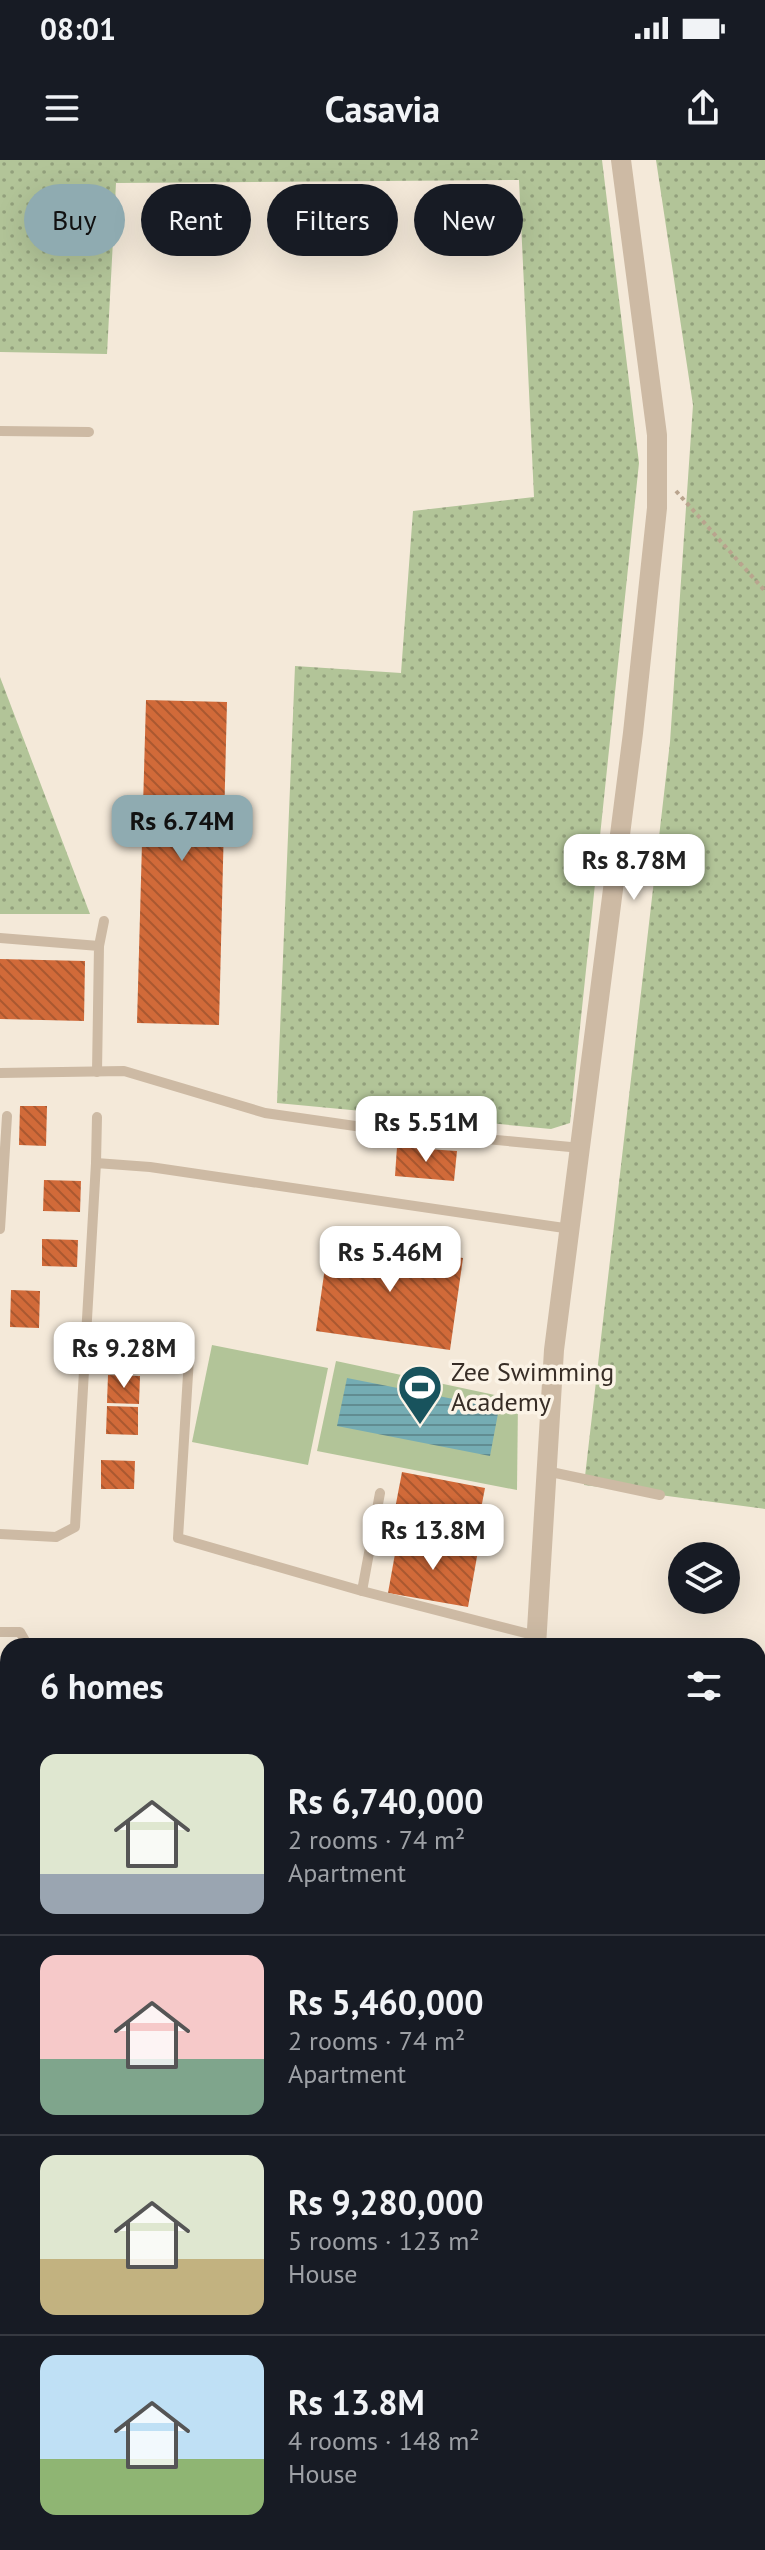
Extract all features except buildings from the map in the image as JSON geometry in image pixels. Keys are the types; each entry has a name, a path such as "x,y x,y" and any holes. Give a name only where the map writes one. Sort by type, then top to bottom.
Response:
{"street":[{"path":"536,1638 554,1350 633,733 658,472 657,435 621,160"}],"lane":[{"path":"0,431 89,432"},
{"path":"97,1072 99,946 104,921"},
{"path":"0,938 99,946"},
{"path":"0,1073 124,1071 265,1113 369,1128 581,1148"},
{"path":"0,1229 7,1116"},
{"path":"0,1534 56,1537 75,1527 97,1117"},
{"path":"96,1163 150,1167 571,1229"},
{"path":"189,1358 178,1538 526,1638"},
{"path":"546,1471 660,1495"},
{"path":"362,1591 380,1493"},
{"path":"0,1632 20,1632 23,1638"}],"path":[{"path":"658,472 765,591"}],"green space":[{"path":"0,160 602,160 639,463 570,1123 551,1129 277,1103 295,666 401,673 413,511 534,497 523,256 523,184 519,184 519,180 24,184 24,256 112,256 107,354 0,352"},
{"path":"656,160 765,160 765,1509 584,1485 670,742 693,405"},
{"path":"0,677 90,914 0,914"},
{"path":"212,1345 328,1368 308,1465 192,1442"},
{"name":"Zee Swimming Academy","path":"336,1361 518,1400 517,1490 317,1451"}],"water":[{"path":"347,1378 499,1408 490,1456 337,1426"}],"place":[{"name":"Zee Swimming Academy","path":"420,1426"}]}
